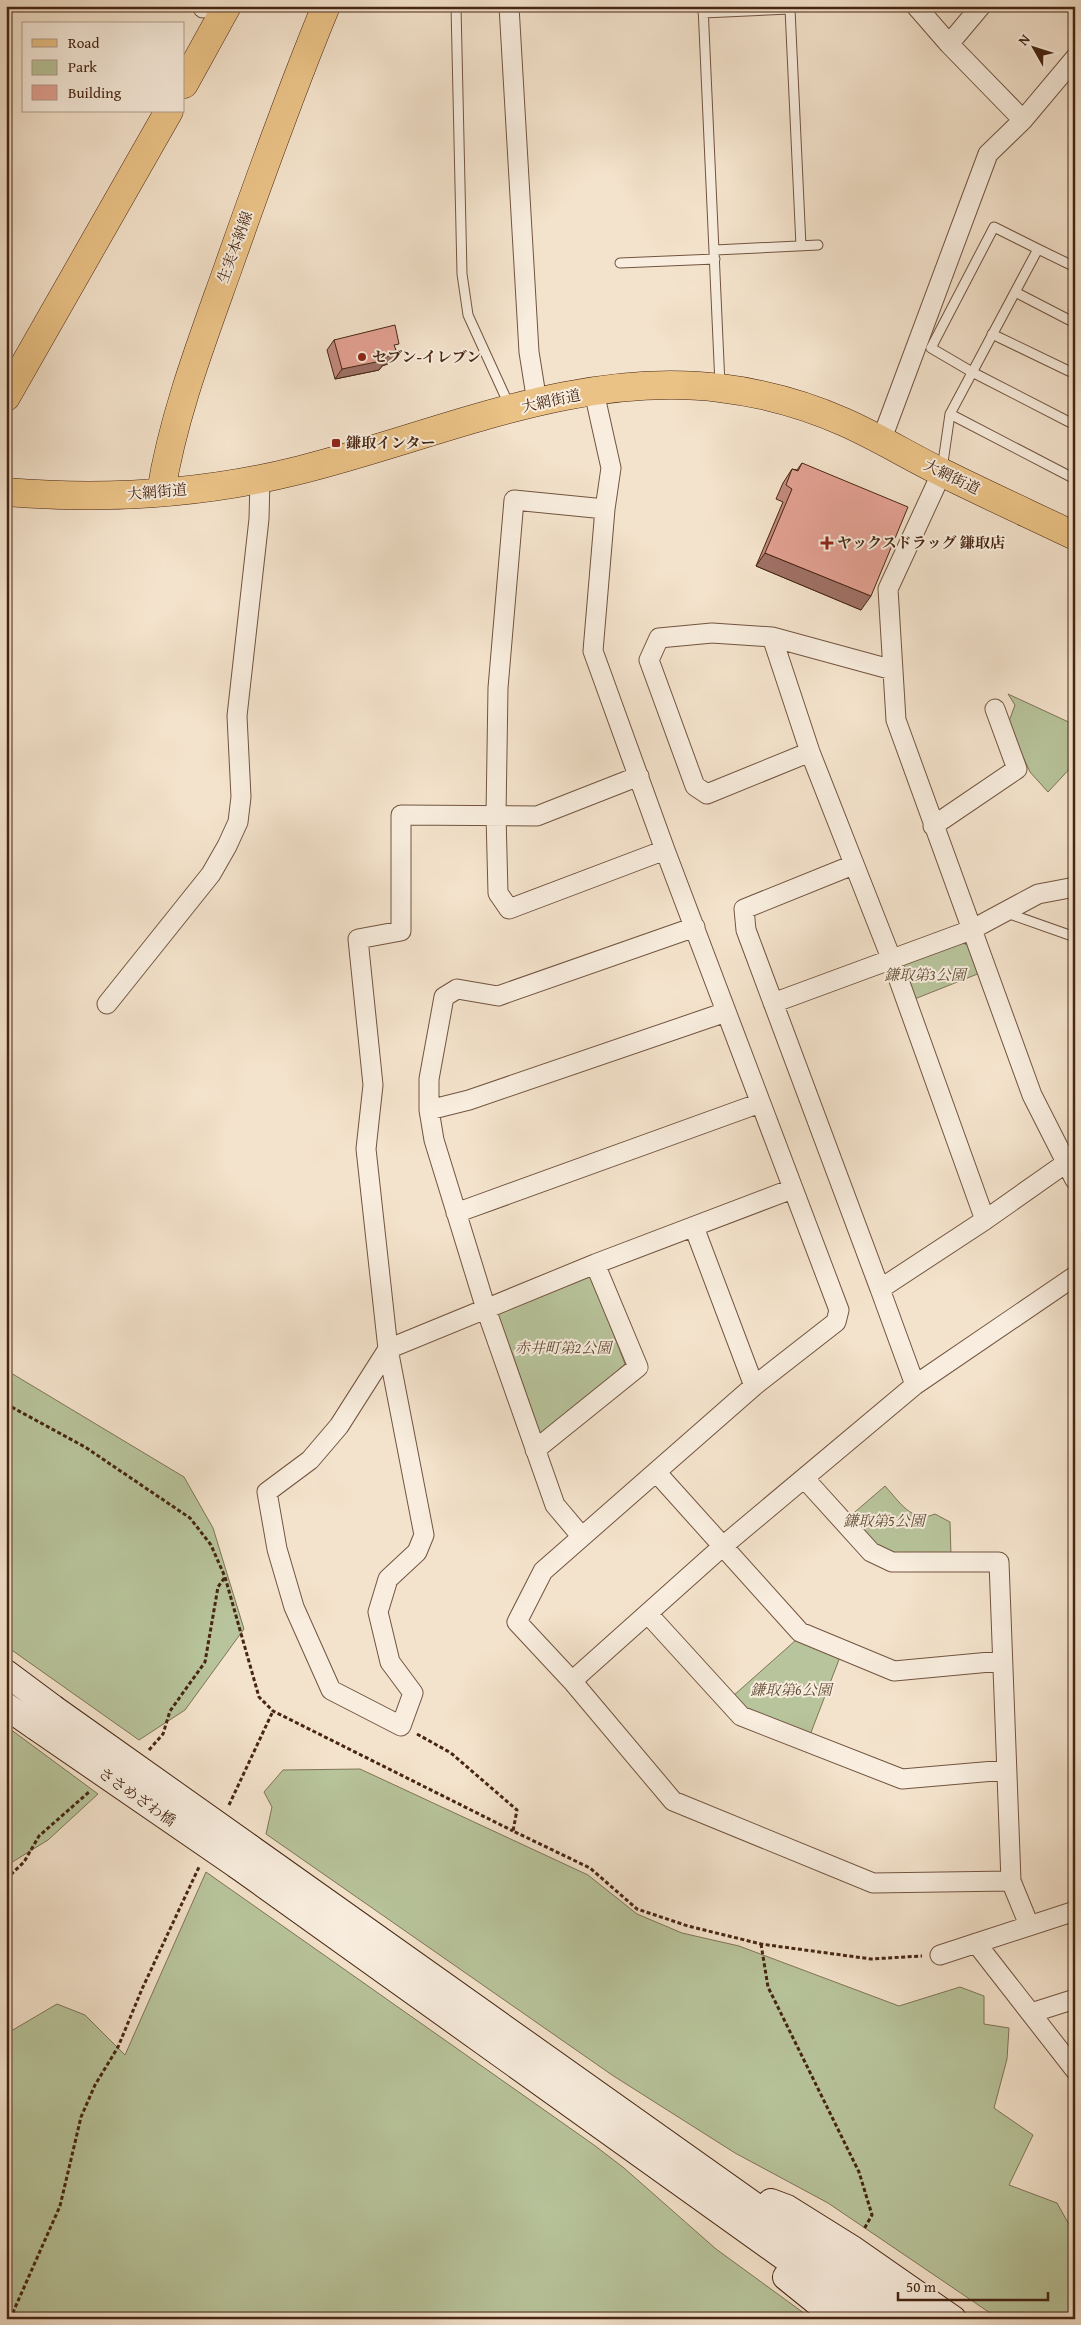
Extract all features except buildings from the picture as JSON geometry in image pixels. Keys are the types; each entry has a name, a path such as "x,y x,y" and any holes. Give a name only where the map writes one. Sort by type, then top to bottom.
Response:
{"main road":[{"name":"生実本納線","path":"161,492 170,441 214,307 272,143 326,6"},
{"path":"185,81 211,7"},
{"path":"6,397 168,112"},
{"name":"大網街道","path":"6,492 73,496 161,492 260,479 301,470 537,402 594,392 653,386 720,388 798,405 844,422 1075,536"}],"street":[{"path":"509,6 529,352 537,402"},
{"path":"916,6 949,44 1023,120"},
{"path":"949,44 981,6"},
{"path":"881,441 988,154 1023,120 1075,58"},
{"path":"594,392 611,468 605,509 593,651 665,850 839,1310 836,1322 754,1386 543,1571 517,1622 572,1681 673,1801 873,1883 1011,1881"},
{"path":"942,472 888,589 896,720 1032,1095 1075,1180"},
{"path":"107,1004 210,874 227,846 238,822 241,797 237,716 259,519 260,479"},
{"path":"605,509 514,500 498,688 496,815 498,893 509,909 665,850"},
{"path":"810,752 707,794 695,786 649,660 659,638 712,634 772,637 893,670"},
{"path":"772,637 810,752 891,958 985,1220"},
{"path":"933,826 1017,769 995,710"},
{"path":"639,776 537,816 400,815 401,931 358,939 373,1085 366,1149 388,1349 424,1535 417,1552 388,1579 378,1612 390,1662 413,1693 401,1726 332,1690 294,1607 277,1549 267,1492 310,1460 339,1426 388,1349 595,1264 792,1189"},
{"path":"853,865 744,909 746,930 915,1385"},
{"path":"774,1003 891,958 971,930 1038,894 1075,887"},
{"path":"582,1537 555,1505 486,1309 434,1140 430,1110 429,1079 444,997 457,988 498,996 695,927"},
{"path":"430,1110 469,1100 726,1012"},
{"path":"456,1214 760,1103"},
{"path":"880,1289 985,1220 1066,1163"},
{"path":"694,1227 754,1386"},
{"path":"535,1450 638,1367 595,1264"},
{"path":"572,1681 723,1546 915,1385 1075,1276"},
{"path":"657,1473 800,1632 894,1671 1001,1661"},
{"path":"804,1478 871,1552 892,1562 999,1562 1001,1661 1011,1881 1029,1925"},
{"path":"648,1614 741,1716 902,1779 1006,1770"},
{"name":"ささめざわ橋","path":"6,1673 243,1857"},
{"name":"ささめざわ橋","path":"6,1706 36,1727 243,1857"},
{"path":"243,1857 718,2195 914,2319"},
{"path":"940,1955 1075,1911"},
{"path":"976,1943 1075,2070"},
{"path":"1031,2013 1075,1999"},
{"path":"718,2195 787,2208 851,2248 953,2319"},
{"path":"718,2195 744,2242 838,2319"},
{"path":"718,2195 871,2319"}],"lane":[{"path":"456,6 462,274 468,315 511,409"},
{"path":"720,388 703,10 790,9 801,246"},
{"path":"1075,267 994,227 931,348 972,372 1075,425"},
{"path":"620,263 818,245"},
{"path":"942,472 950,414 1038,249"},
{"path":"1015,292 1075,323"},
{"path":"992,334 1075,374"},
{"path":"950,414 1075,479"},
{"path":"1004,912 1075,937"}],"path":[{"path":"6,1404 85,1447 190,1518 211,1545 225,1577 259,1697 273,1711 590,1868 637,1908 688,1926 761,1944 871,1959 940,1955"},
{"path":"226,1810 273,1711"},
{"path":"401,1726 451,1753 517,1810 513,1830"},
{"path":"10,2319 60,2206 81,2117 94,2085 118,2047 142,1989 201,1863"},
{"path":"761,1944 768,1987 859,2172 869,2203 872,2215 867,2226 851,2248"}],"green space":[{"path":"1008,694 1075,725 1075,763 1048,792 1030,772 1008,724 1015,705"},
{"name":"鎌取第3公園","path":"959,941 969,946 980,973 912,1000 901,969 903,962"},
{"name":"赤井町第2公園","path":"591,1275 625,1364 544,1437 535,1434 497,1314"},
{"path":"6,1370 184,1477 213,1528 244,1629 185,1710 139,1740 6,1646"},
{"name":"鎌取第5公園","path":"885,1486 901,1504 913,1513 919,1516 935,1514 950,1522 951,1555 886,1554 848,1518"},
{"name":"鎌取第6公園","path":"796,1640 840,1657 810,1735 745,1709 733,1696"},
{"path":"6,1726 98,1794 48,1840 6,1866"},
{"path":"360,1769 588,1875 637,1914 682,1933 739,1946 899,2006 960,1987 984,1996 984,2024 1009,2028 1007,2059 994,2108 1033,2135 1009,2185 1057,2203 1075,2235 1075,2319 999,2319 828,2203 735,2153 612,2075 266,1834 272,1807 264,1792 283,1770"},
{"path":"206,1872 594,2145 624,2168 716,2249 812,2319 6,2319 6,2034 57,2004 85,2015 125,2055"}],"place":[{"name":"セブン-イレブン","path":"362,357"},
{"name":"鎌取インター","path":"336,443"},
{"name":"ヤックスドラッグ 鎌取店","path":"827,543"}]}
